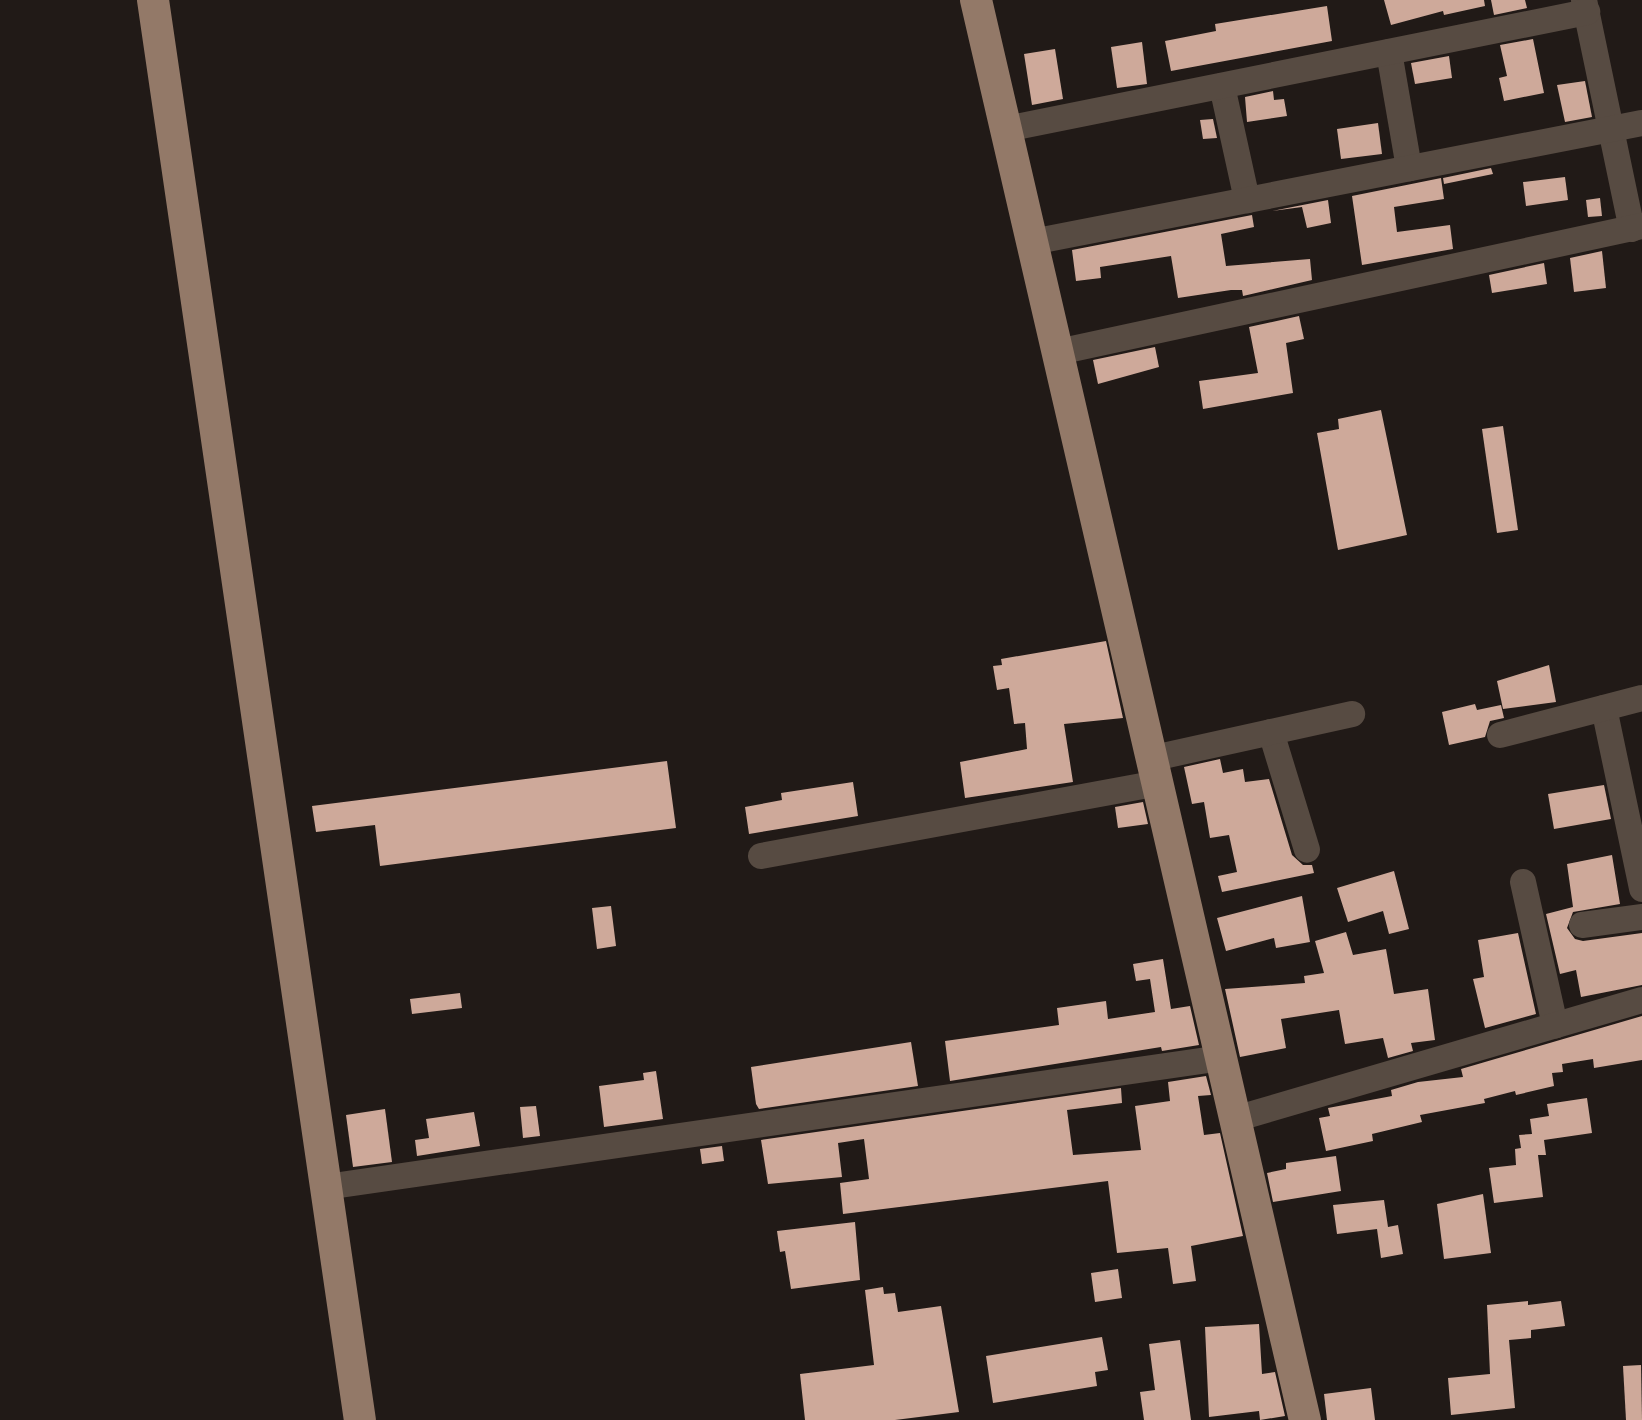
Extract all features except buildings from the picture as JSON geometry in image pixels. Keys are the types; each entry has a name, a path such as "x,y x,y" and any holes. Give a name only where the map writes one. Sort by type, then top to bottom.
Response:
{"main road":[{"path":"153,0 360,1420"},
{"path":"976,0 1305,1420"}],"street":[{"path":"1006,129 1389,52 1585,6 1611,128 1637,228 1058,352"},
{"path":"1389,52 1409,168"},
{"path":"1222,86 1247,200"},
{"path":"1032,242 1642,122"},
{"path":"1500,735 1642,698"},
{"path":"1604,708 1634,807 1642,889"},
{"path":"761,856 1156,770 1271,732 1352,714"},
{"path":"1271,732 1307,850"},
{"path":"1523,882 1555,1025"},
{"path":"1582,925 1642,917"},
{"path":"1236,1119 1642,1000"},
{"path":"326,1187 1221,1058"}]}
